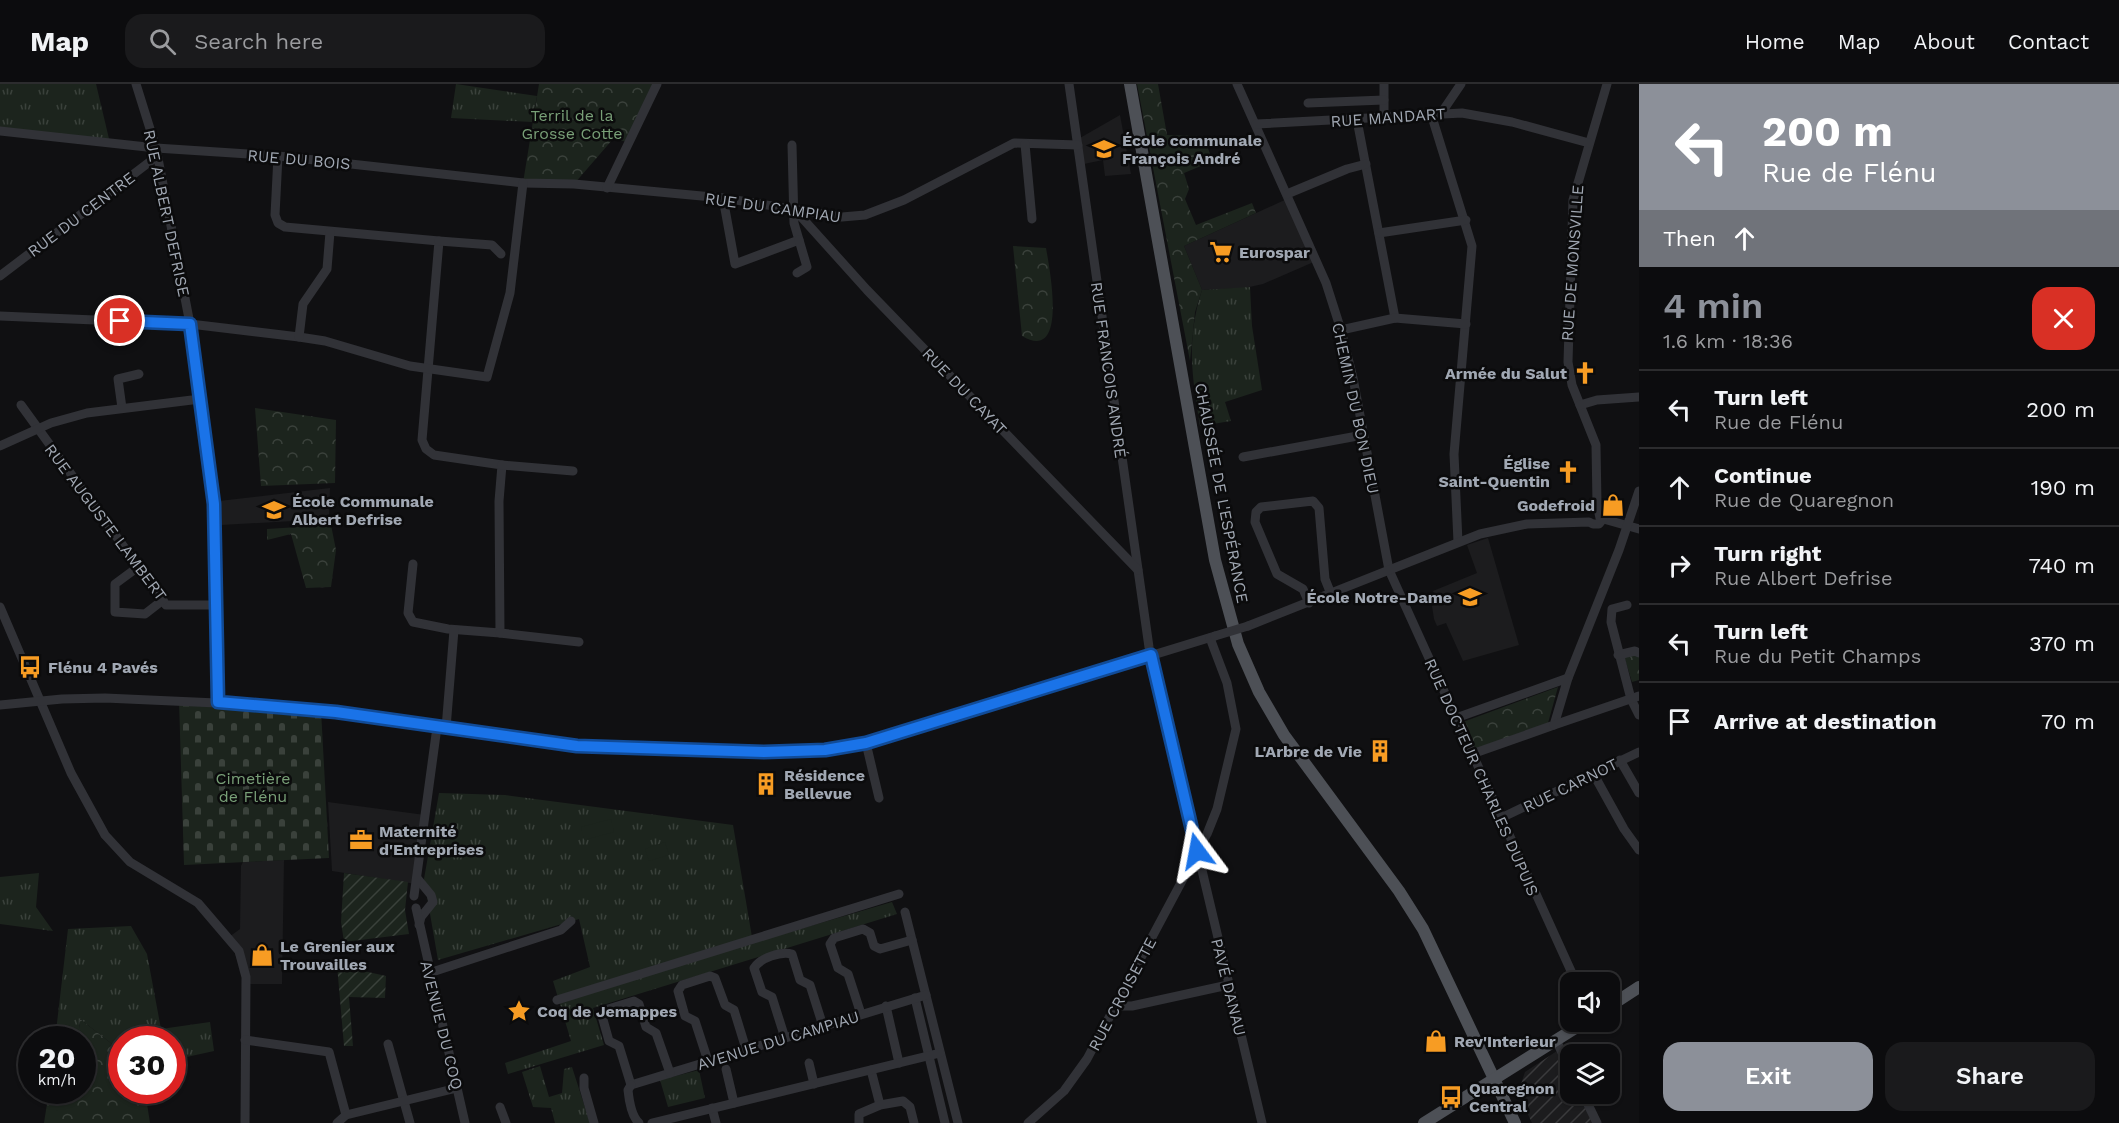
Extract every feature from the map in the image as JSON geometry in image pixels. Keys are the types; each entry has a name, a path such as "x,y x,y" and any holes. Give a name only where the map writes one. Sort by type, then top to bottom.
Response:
{"main road":[{"name":"CHAUSSÉE DE L'ESPÉRANCE","path":"1130,84 1215,560 1239,644 1259,692 1279,727 1399,891 1423,929 1515,1123"},
{"path":"1620,999 1639,987"},
{"path":"1424,1123 1569,1032"}],"street":[{"name":"RUE ALBERT DEFRISE","path":"136,84 156,148 190,324 214,504 218,702"},
{"path":"607,188 657,84"},
{"name":"RUE FRANCOIS ANDRÉ","path":"1068,84 1151,655"},
{"name":"CHEMIN DU BON DIEU","path":"1237,84 1326,283 1341,330 1389,570"},
{"path":"1384,84 1384,119"},
{"path":"1442,112 1461,84"},
{"name":"RUE DE MONSVILLE","path":"1603,515 1599,500 1597,453 1572,385 1566,345 1573,200 1607,84"},
{"path":"1308,103 1384,100"},
{"name":"RUE MANDART","path":"1256,124 1432,117 1442,112 1512,122 1589,143"},
{"path":"1432,117 1466,220 1472,246 1454,454 1458,542"},
{"path":"1358,120 1395,318"},
{"name":"RUE DU BOIS","path":"0,131 156,148 278,156 442,174"},
{"name":"RUE DU CAMPIAU","path":"442,174 523,183 574,184 723,198 842,217 865,215 904,200 1014,143 1078,145"},
{"path":"1025,144 1032,219"},
{"path":"792,145 794,223 807,267 797,273"},
{"name":"RUE DU CENTRE","path":"0,276 156,157 156,148"},
{"path":"278,156 275,215 278,223 285,227 492,245 501,254"},
{"path":"1287,194 1347,169 1366,164"},
{"path":"0,316 190,324 299,337 325,341 410,366 488,377 510,293 523,183"},
{"path":"723,198 735,264 799,240"},
{"name":"RUE DU CAYAT","path":"795,210 867,290 1138,570"},
{"path":"1379,233 1466,220"},
{"path":"299,337 303,304 327,269 330,232"},
{"path":"439,241 422,440 426,449 434,455 502,465 573,471"},
{"path":"1341,330 1395,318 1466,324"},
{"path":"122,408 118,379 139,374"},
{"path":"1580,405 1597,400 1639,397"},
{"path":"0,446 37,429 87,413 200,399"},
{"name":"RUE AUGUSTE LAMBERT","path":"21,405 166,605 217,605"},
{"path":"1243,457 1363,435"},
{"path":"500,633 499,501 502,465"},
{"path":"1554,724 1568,678 1639,491"},
{"path":"1309,603 1303,588 1277,574 1255,522 1256,512 1261,507 1313,501 1319,508 1325,579 1331,594"},
{"path":"0,705 39,700 105,698 218,702 321,710 577,746 662,750 794,751 843,748 866,743 1248,626 1458,542 1509,527 1589,522 1599,524 1603,515 1619,516 1626,524 1639,529"},
{"path":"413,564 409,619 418,624 454,630 579,642"},
{"path":"138,567 116,584 115,612 145,614 163,600"},
{"name":"RUE DOCTEUR CHARLES DUPUIS","path":"1389,570 1571,972"},
{"path":"1603,589 1609,596 1612,609 1611,622 1618,655 1635,698 1639,715"},
{"path":"1612,609 1627,605"},
{"path":"0,607 79,791 108,840 130,862 198,903 234,943 243,960 246,977 245,1123"},
{"path":"428,909 422,911 416,908 413,902 454,630"},
{"name":"RUE CROISETTE","path":"1028,1123 1052,1104 1077,1073 1116,1006 1217,809 1236,729 1227,683 1212,637"},
{"path":"1618,655 1635,651 1639,653"},
{"name":"PAVÉ DANAU","path":"1151,655 1262,1123"},
{"path":"1456,718 1568,678"},
{"path":"1629,687 1639,684"},
{"path":"1472,754 1635,698"},
{"path":"866,743 879,798"},
{"name":"RUE CARNOT","path":"1501,818 1639,752"},
{"path":"1620,760 1638,788"},
{"path":"1593,773 1624,829 1639,850"},
{"path":"417,878 433,898 421,917 419,926"},
{"path":"414,896 418,892 426,891"},
{"path":"557,1000 899,894"},
{"name":"AVENUE DU COQ","path":"416,908 465,1123"},
{"path":"905,912 958,1123"},
{"path":"429,973 561,930 571,921"},
{"path":"861,1014 848,974 838,968 830,944 834,938 863,928 870,933 874,946 880,949 912,940"},
{"path":"785,1038 772,998 762,992 754,968 758,961 786,952 792,954 800,980 810,985 823,1026"},
{"path":"708,1061 696,1021 685,1016 678,991 682,985 710,976 716,978 725,1005 734,1010 746,1049"},
{"path":"1116,1006 1132,1006 1228,985"},
{"name":"AVENUE DU CAMPIAU","path":"631,1085 926,995"},
{"path":"915,998 945,1123"},
{"path":"639,1123 635,1120 628,1096 631,1085 619,1046 609,1041 602,1016 605,1010 633,1001 639,1004 646,1028 656,1033 670,1073"},
{"path":"886,1006 899,1063"},
{"path":"245,1040 325,1049 333,1058 346,1115"},
{"path":"1556,1040 1560,1048"},
{"path":"388,1044 410,1123"},
{"path":"651,1123 940,1053"},
{"path":"808,1063 814,1084"},
{"path":"726,1070 734,1103"},
{"path":"871,1070 880,1105"},
{"path":"584,1078 584,1088 594,1123"},
{"path":"338,1123 346,1115 457,1088"},
{"path":"859,1123 859,1114 880,1105 903,1101 908,1103 914,1123"},
{"path":"1588,1104 1597,1123"},
{"path":"500,1107 506,1123"},
{"path":"712,1108 716,1123"}],"shaded area":[{"name":"École communale François André","path":"1120,115 1131,174 1105,176 1103,160 1084,164 1080,138"},
{"path":"1289,198 1316,261 1263,284 1245,288 1202,290 1184,246"},
{"name":"École Communale Albert Defrise","path":"330,488 329,519 221,525 219,501"},
{"name":"École Notre-Dame","path":"1488,538 1519,645 1463,661 1446,623 1437,626 1434,619 1432,606 1438,603 1433,591 1477,573 1467,545"},
{"path":"328,802 425,815 416,884 332,871"},
{"path":"284,860 282,984 246,984 229,937 240,929 241,866 243,862"},
{"path":"1557,1051 1560,1057 1560,1104 1586,1104 1596,1123 1532,1123 1518,1093 1525,1072"}],"green space":[{"path":"0,84 96,84 110,143 0,131"},
{"path":"456,84 537,96 532,122 451,118"},
{"name":"Terril de la Grosse Cotte","path":"539,84 657,84 628,142 613,139 574,184 523,183"},
{"path":"1137,84 1158,84 1167,135 1203,136 1213,161 1184,173 1189,189 1185,199 1196,225 1252,203 1256,213 1184,246 1202,290 1195,312 1190,361"},
{"path":"1013,246 1046,248 1053,309 1051,325 1046,337 1037,341 1022,336"},
{"path":"1250,287 1252,326 1262,390 1225,402 1231,421 1200,426 1193,374 1192,342 1202,290"},
{"path":"255,408 336,420 335,483 261,486"},
{"path":"331,525 336,550 331,587 306,588 291,534 267,540 267,529"},
{"path":"1634,653 1639,657 1639,680 1632,682 1624,656"},
{"path":"1558,687 1548,723 1475,749 1463,722"},
{"name":"Cimetière de Flénu","path":"179,700 321,710 329,858 184,865"},
{"path":"439,793 505,795 733,825 753,943 892,902 897,914 593,1008 604,1045 508,1074 505,1063 571,1041 553,981 590,967 579,919 438,960 424,879"},
{"path":"611,819 614,832 584,840 581,827"},
{"path":"665,842 669,855 649,861 645,849"},
{"path":"39,873 36,907 53,931 0,924 0,877"},
{"path":"344,873 408,882 405,910 409,934 344,942 341,922"},
{"path":"131,926 147,954 160,1026 108,1026 108,1041 96,1031 96,1026 89,1026 80,1019 79,1026 57,1026 68,929"},
{"path":"337,965 386,976 385,998 349,997 353,1046 344,1046"},
{"path":"80,1019 89,1026 79,1026"},
{"path":"210,1022 214,1051 186,1057 186,1026 182,1026"},
{"path":"96,1031 108,1041 108,1104 147,1104 150,1123 44,1123 47,1104 96,1104"},
{"path":"540,1066 549,1097 562,1093 564,1069 572,1067 590,1123 555,1123 551,1108 533,1107 522,1072"},
{"path":"699,1070 705,1098 668,1107 660,1080"}],"place":[{"name":"École communale François André","path":"1104,149"},
{"name":"Eurospar","path":"1221,252"},
{"name":"Armée du Salut","path":"1585,373"},
{"name":"Église Saint-Quentin","path":"1568,472"},
{"name":"Godefroid","path":"1613,505"},
{"name":"École Communale Albert Defrise","path":"274,510"},
{"name":"École Notre-Dame","path":"1470,597"},
{"name":"Flénu 4 Pavés","path":"30,667"},
{"name":"L'Arbre de Vie","path":"1380,751"},
{"name":"Résidence Bellevue","path":"766,784"},
{"name":"Maternité d'Entreprises","path":"361,840"},
{"name":"Le Grenier aux Trouvailles","path":"262,955"},
{"name":"Coq de Jemappes","path":"519,1011"},
{"name":"Rev'Interieur","path":"1436,1041"},
{"name":"Quaregnon Central","path":"1451,1097"}],"route":[{"path":"120,321 190,324 214,504 218,702 336,712 577,746 764,752 825,750 866,743 1151,655 1197,851"}]}
